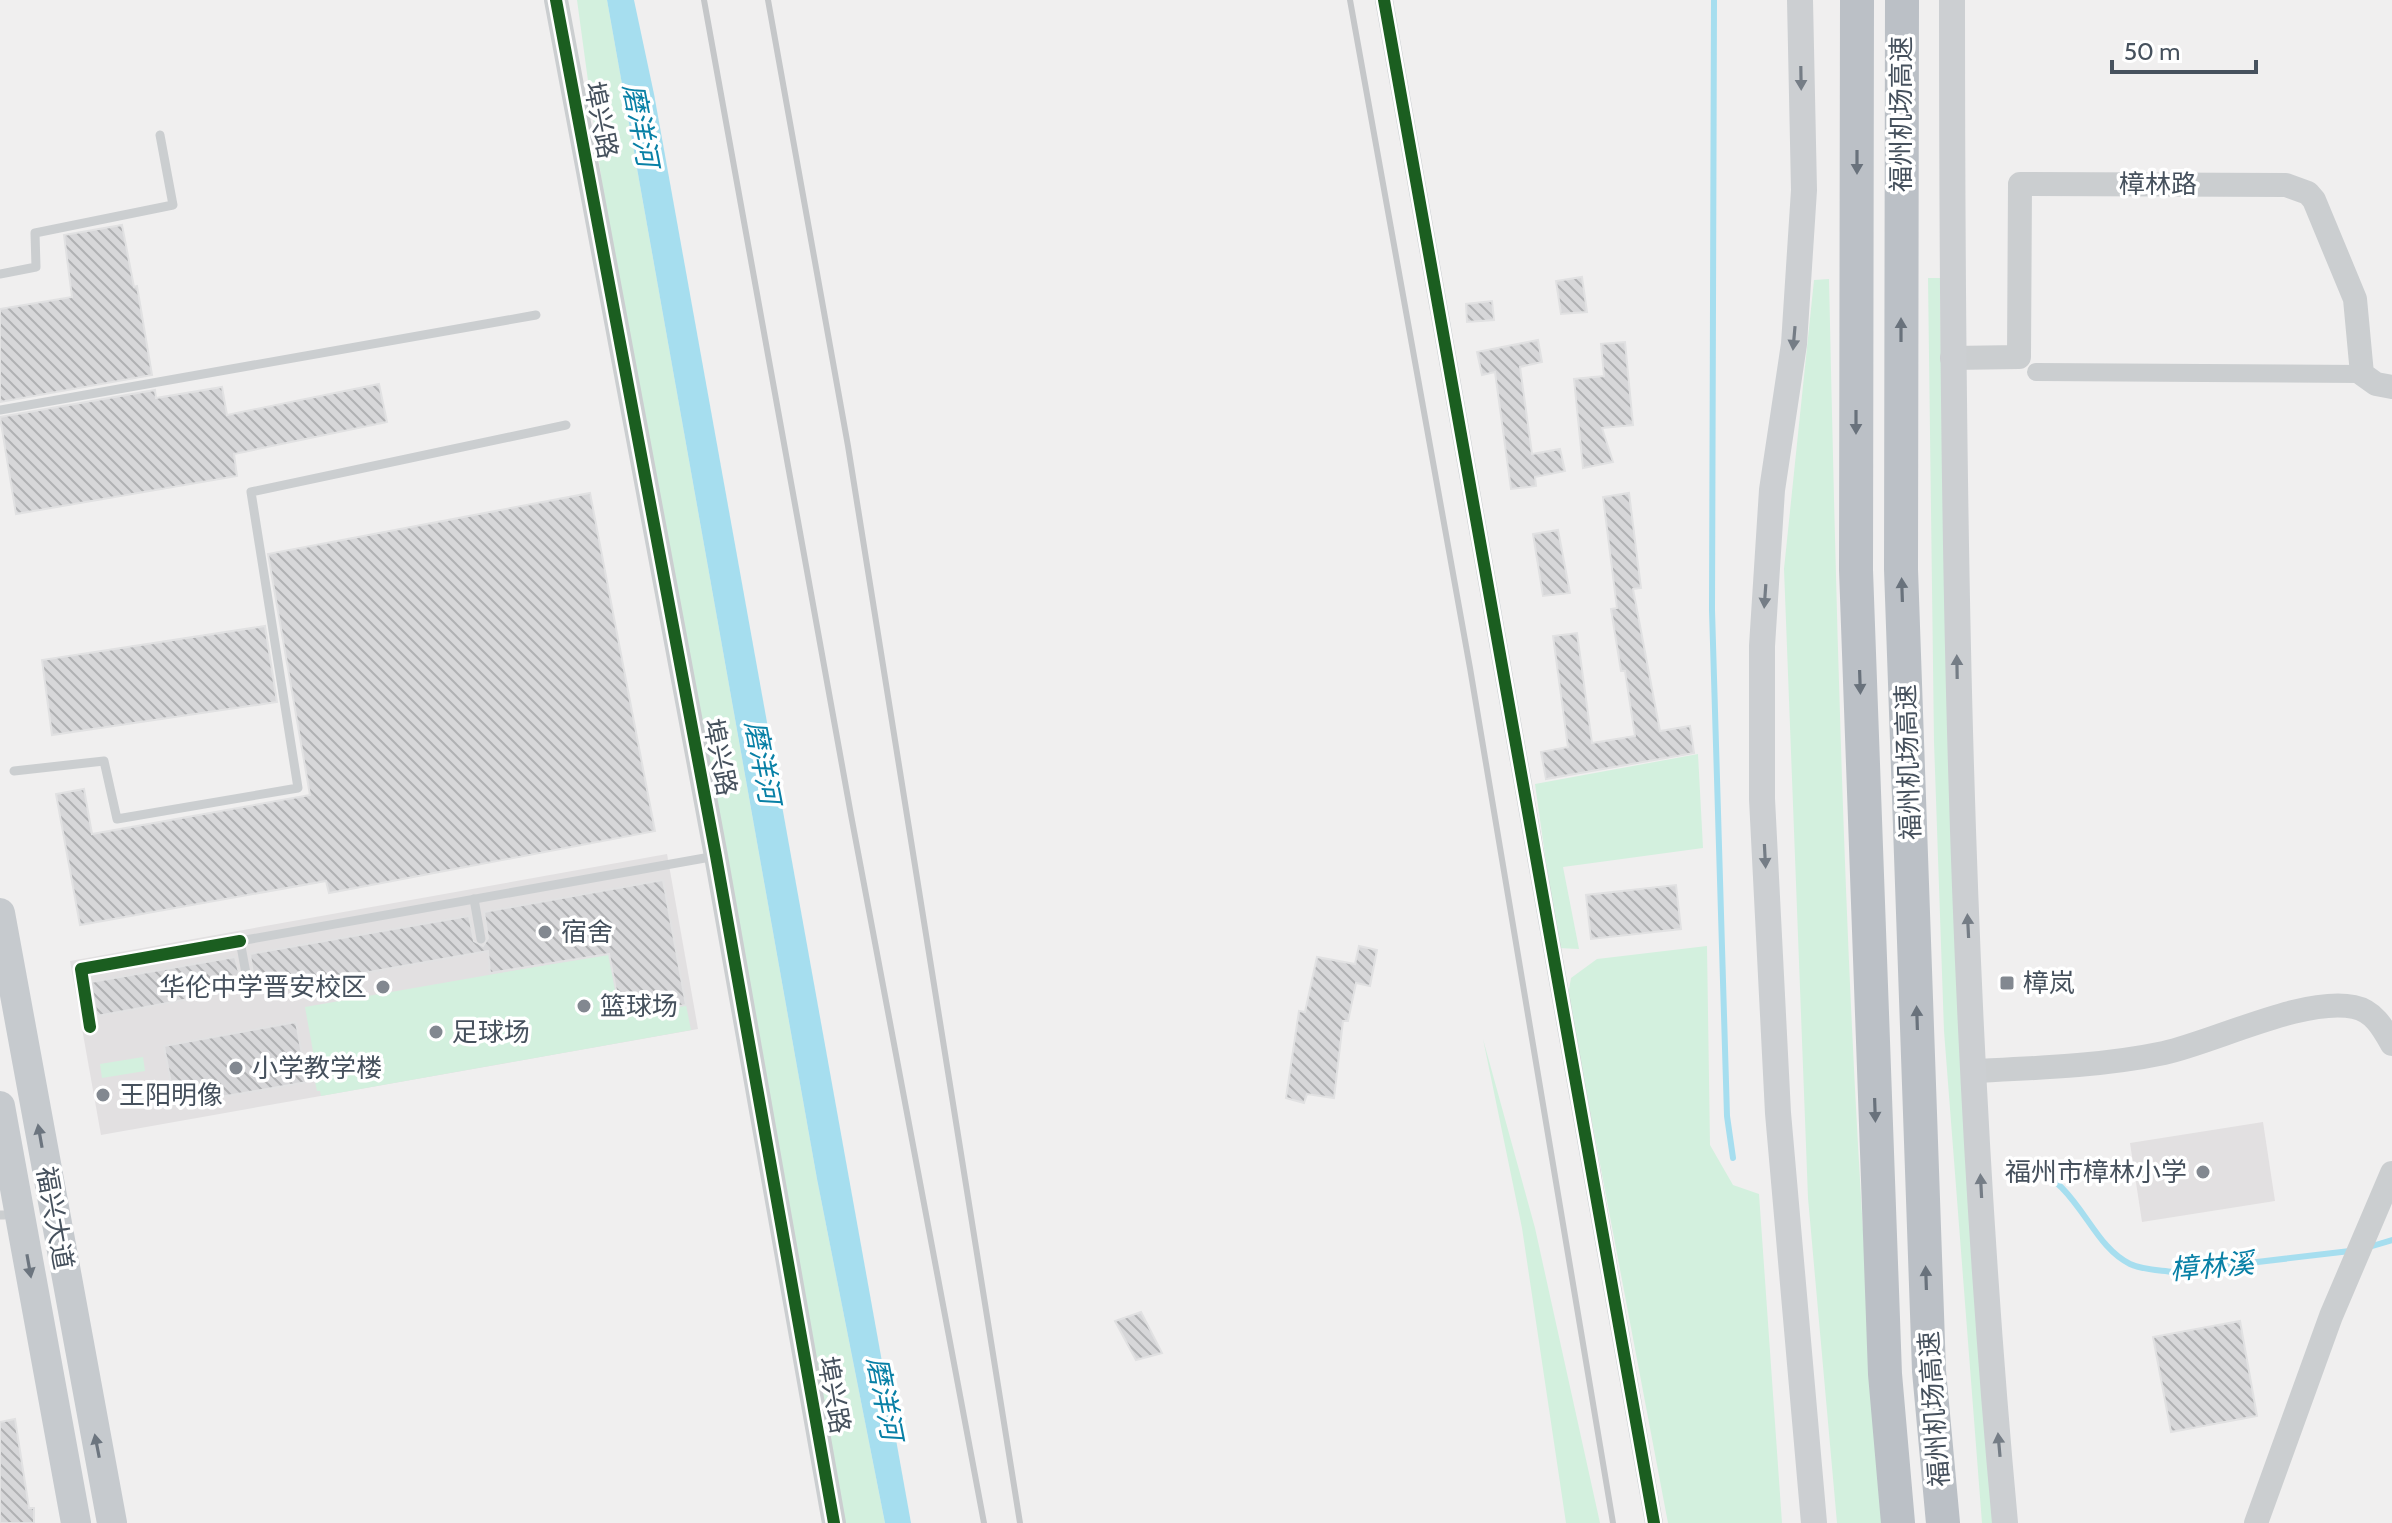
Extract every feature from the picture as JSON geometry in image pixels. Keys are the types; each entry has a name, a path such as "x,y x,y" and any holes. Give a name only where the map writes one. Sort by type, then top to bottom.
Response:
{"highway":[{"name":"福州机场高速","path":"1857,0 1856,586 1885,1374 1898,1523"},
{"name":"福州机场高速","path":"1902,0 1901,569 1929,1371 1943,1523"}],"main road":[{"path":"1800,0 1804,190 1794,344 1772,490 1762,646 1762,799 1778,1113 1814,1523"},
{"path":"1952,0 1952,358 1957,708 1989,1318 2005,1523"},
{"name":"福兴大道","path":"0,913 112,1523"},
{"name":"福兴大道","path":"0,1106 76,1523"}],"street":[{"name":"埠兴路","path":"556,0 716,856 834,1523"},
{"path":"1384,0 1654,1523"},
{"name":"樟林路","path":"2028,365 2020,184 2286,185 2308,193 2314,200 2345,268 2355,299 2362,374"},
{"path":"1952,358 2028,365 2362,374 2376,384 2392,387"},
{"path":"1975,1071 2052,1067 2166,1052 2284,1016 2340,1006 2357,1007 2370,1014 2392,1044"},
{"path":"2256,1523 2331,1316 2392,1173"}],"lane":[{"path":"0,274 36,267 35,233 173,205 160,135"},
{"path":"0,410 536,315"},
{"path":"14,771 104,761 117,819 298,788 251,492 566,425"},
{"path":"248,984 240,941 716,856"},
{"path":"474,899 481,939"}],"shaded area":[{"name":"华伦中学晋安校区","path":"667,854 698,1029 101,1135 70,961"},
{"name":"福州市樟林小学","path":"2263,1122 2275,1201 2142,1222 2130,1143"}],"green space":[{"path":"577,0 607,0 817,1179 885,1523 840,1523 609,235"},
{"path":"1928,278 1940,278 1942,433 1996,1523 1982,1523 1944,1031 1934,742"},
{"path":"1829,279 1836,590 1853,1057 1885,1523 1837,1523 1808,1198 1784,569 1814,280"},
{"path":"1698,754 1703,848 1563,867 1579,949 1558,948 1535,784"},
{"path":"1707,946 1710,1145 1733,1185 1759,1194 1782,1523 1668,1523 1568,995 1571,978 1597,959"},
{"path":"609,954 621,1016 686,1005 691,1030 321,1096 317,1091 315,1081 318,1079 305,1007"},
{"path":"1483,1039 1535,1228 1600,1523 1566,1523 1522,1228"},
{"path":"143,1057 145,1071 102,1078 100,1064"}],"water":[{"name":"磨洋河","path":"607,0 634,0 654,94 911,1523 885,1523 817,1179"}],"building":[{"path":"122,225 134,287 137,286 152,375 0,402 0,309 72,297 64,235"},
{"path":"1582,277 1587,312 1561,314 1556,281"},
{"path":"1492,301 1494,320 1467,322 1466,304"},
{"path":"1538,340 1542,362 1520,367 1532,454 1560,449 1565,471 1535,477 1536,486 1511,489 1495,372 1482,375 1477,352"},
{"path":"1625,342 1633,425 1602,428 1613,462 1583,468 1574,379 1604,376 1601,344"},
{"path":"379,384 387,422 234,454 237,476 16,514 0,417 155,390 156,398 222,387 227,415"},
{"path":"590,493 655,831 329,893 326,881 80,925 56,794 84,789 92,834 310,795 268,554"},
{"path":"1629,493 1641,588 1633,589 1660,731 1690,726 1694,753 1546,779 1541,752 1568,747 1553,636 1577,633 1592,743 1635,736 1611,609 1617,608 1603,497"},
{"path":"1558,530 1570,593 1543,596 1533,534"},
{"path":"265,626 277,702 52,735 42,660"},
{"path":"663,880 686,1005 621,1016 609,954 490,973 488,951 262,991 261,986 255,987 250,954 469,916 474,941 483,946 488,938 484,912"},
{"path":"1676,885 1681,929 1591,939 1586,895"},
{"path":"1359,946 1377,950 1370,986 1356,983 1348,1021 1343,1021 1334,1098 1307,1094 1304,1103 1286,1098 1299,1011 1305,1012 1317,957 1355,964"},
{"path":"235,957 243,989 97,1016 91,982"},
{"name":"小学教学楼","path":"296,1022 307,1082 175,1105 164,1046"},
{"path":"1141,1312 1162,1353 1136,1360 1115,1321"},
{"path":"2240,1321 2257,1416 2171,1432 2153,1337"},
{"path":"15,1419 29,1508 34,1508 34,1523 0,1523 0,1422"}],"waterway":[{"path":"1714,0 1712,610 1727,1116 1733,1158"},
{"name":"樟林溪","path":"2024,1163 2059,1185 2104,1243 2116,1255 2140,1268 2173,1272 2350,1251"},
{"name":"樟林溪","path":"2369,1247 2392,1240"}],"railway":[{"path":"704,0 851,815 984,1523"},
{"path":"768,0 848,446 1020,1523"},
{"path":"1350,0 1470,668 1613,1523"}],"cycle path":[{"path":"556,0 716,856 834,1523"},
{"path":"1384,0 1654,1523"},
{"path":"90,1027 81,969 240,941"}],"place":[{"name":"宿舍","path":"545,932"},
{"name":"樟岚","path":"2007,983"},
{"name":"华伦中学晋安校区","path":"383,987"},
{"name":"篮球场","path":"584,1006"},
{"name":"足球场","path":"436,1032"},
{"name":"小学教学楼","path":"236,1068"},
{"name":"王阳明像","path":"103,1095"},
{"name":"福州市樟林小学","path":"2203,1172"}]}
